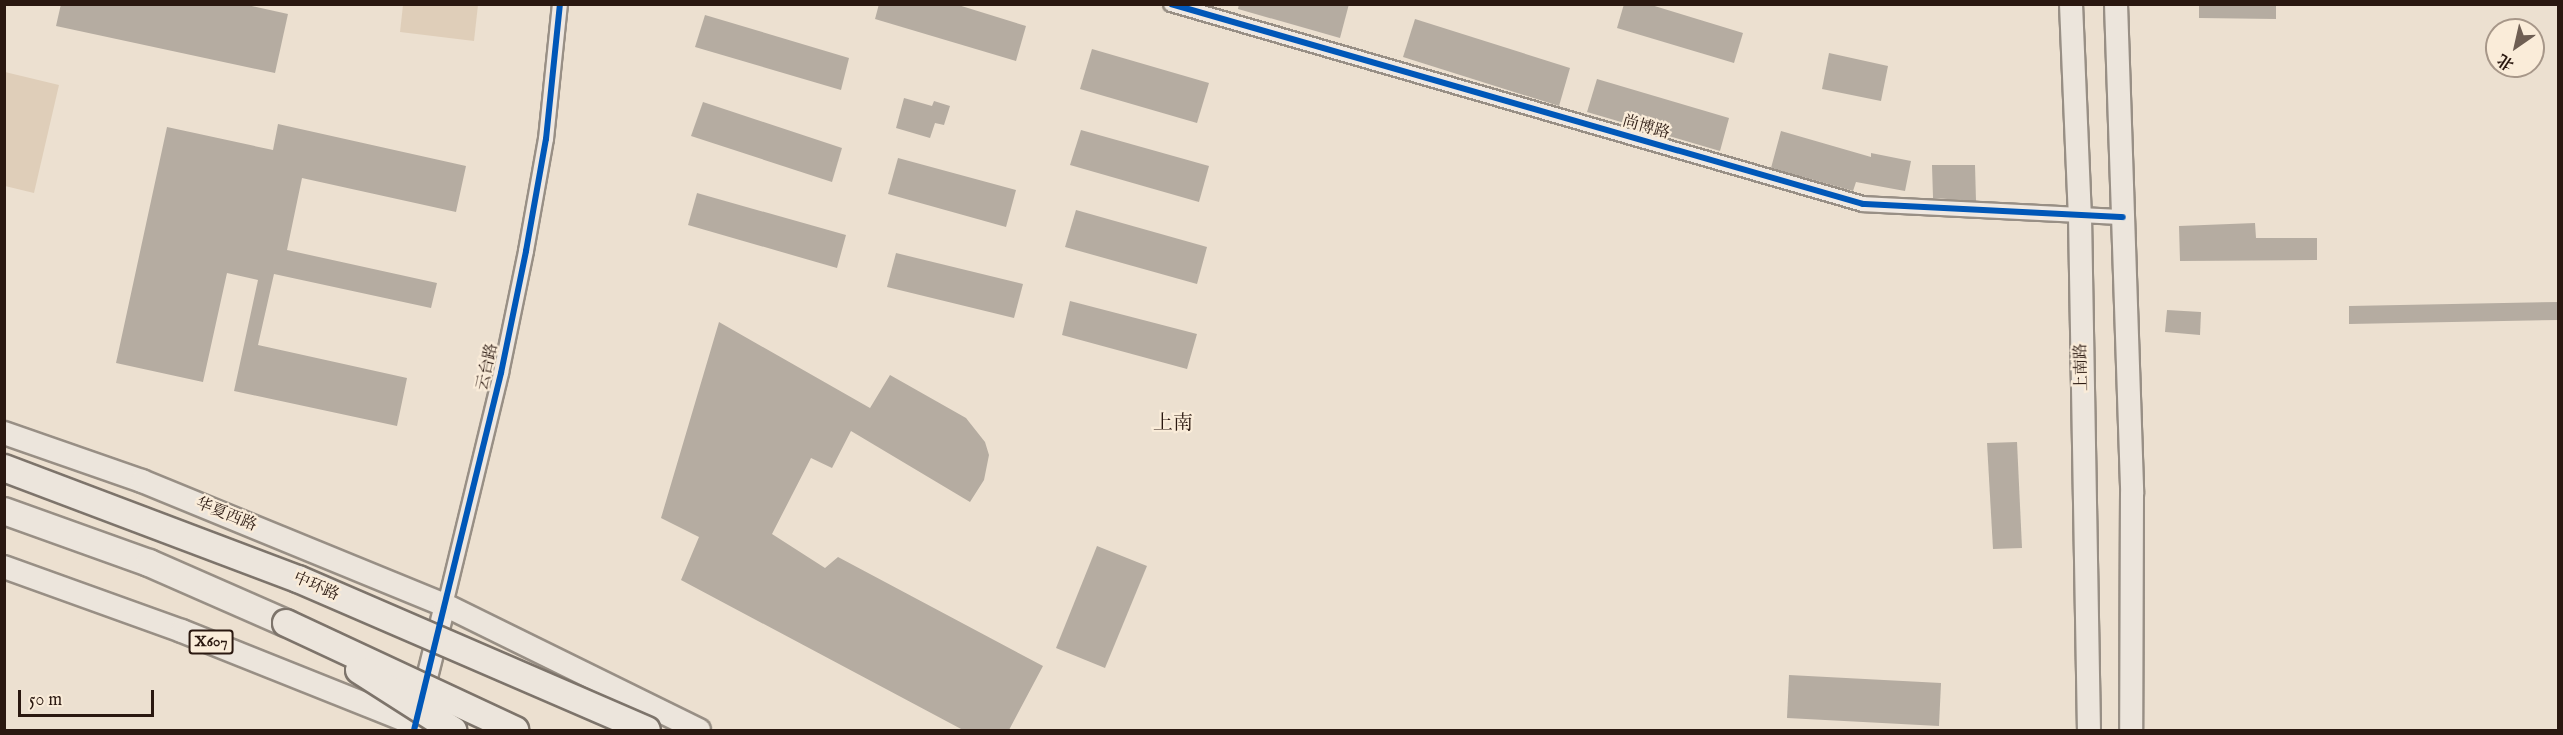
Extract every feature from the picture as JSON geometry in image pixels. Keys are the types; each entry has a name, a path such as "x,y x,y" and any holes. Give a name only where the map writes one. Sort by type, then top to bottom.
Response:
{"highway":[{"name":"中环路","path":"4,468 287,575 471,655 617,730"},
{"path":"4,512 149,563 286,623 515,730"},
{"path":"286,623 453,730"},
{"path":"471,655 646,730"}],"main road":[{"name":"上南路","path":"2071,4 2080,216 2089,730"},
{"path":"2116,4 2132,494 2131,730"},
{"name":"华夏西路","path":"4,433 142,481 445,605 690,726"},
{"name":"X607","path":"4,567 182,631 421,729"},
{"name":"华夏西路","path":"445,605 558,683 646,730"}],"street":[{"name":"云台路","path":"421,729 445,605 501,372 526,251 546,139 560,4"},
{"name":"尚博路","path":"1172,4 1863,204 2123,217"}],"shaded area":[{"path":"403,5 478,5 474,41 400,32"},
{"path":"5,72 59,85 34,193 5,186"}],"building":[{"path":"61,4 243,4 288,14 275,73 56,26"},
{"path":"879,4 955,4 1026,26 1016,61 875,19"},
{"path":"1239,4 1349,4 1340,38 1238,9"},
{"path":"1624,4 1648,4 1743,33 1734,63 1617,28"},
{"path":"2199,4 2276,4 2276,19 2199,18"},
{"path":"705,15 849,58 841,90 695,47"},
{"path":"1415,19 1570,68 1559,106 1403,57"},
{"path":"1092,49 1209,83 1197,123 1080,89"},
{"path":"1829,53 1888,66 1881,101 1822,89"},
{"path":"1597,79 1729,118 1720,151 1587,112"},
{"path":"904,98 932,106 934,101 950,106 944,125 935,123 930,138 896,128"},
{"path":"703,102 842,148 832,182 691,136"},
{"path":"278,124 466,166 456,212 302,178 287,250 437,283 431,308 274,274 258,345 407,378 397,426 234,391 258,280 227,273 203,382 116,363 167,127 273,150"},
{"path":"1081,130 1209,166 1199,202 1070,165"},
{"path":"1781,131 1871,157 1871,153 1911,161 1905,191 1856,182 1853,191 1771,168"},
{"path":"898,158 1016,190 1006,227 888,194"},
{"path":"1932,165 1975,165 1976,201 1933,198"},
{"path":"697,193 846,235 837,268 688,225"},
{"path":"1076,210 1207,247 1197,284 1065,247"},
{"path":"2255,223 2256,238 2317,238 2317,260 2180,261 2179,226"},
{"path":"896,253 1023,284 1014,318 887,287"},
{"path":"1070,301 1197,334 1187,369 1062,335"},
{"path":"2559,302 2559,320 2349,324 2349,306"},
{"path":"2167,310 2201,312 2200,335 2165,332"},
{"path":"719,322 870,408 890,375 966,418 985,442 989,455 984,480 970,502 851,431 832,468 811,458 772,534 825,568 838,557 1043,666 1009,730 963,730 681,580 699,537 661,518"},
{"path":"2017,442 2022,548 1993,549 1987,443"},
{"path":"1097,546 1147,566 1105,668 1056,648"},
{"path":"1789,675 1941,683 1939,726 1787,718"}],"cycle path":[{"path":"414,730 501,373 526,251 546,139 560,4"},
{"path":"1171,4 1863,204 2123,217"}],"district":[{"name":"上南","path":"1173,423"}]}
